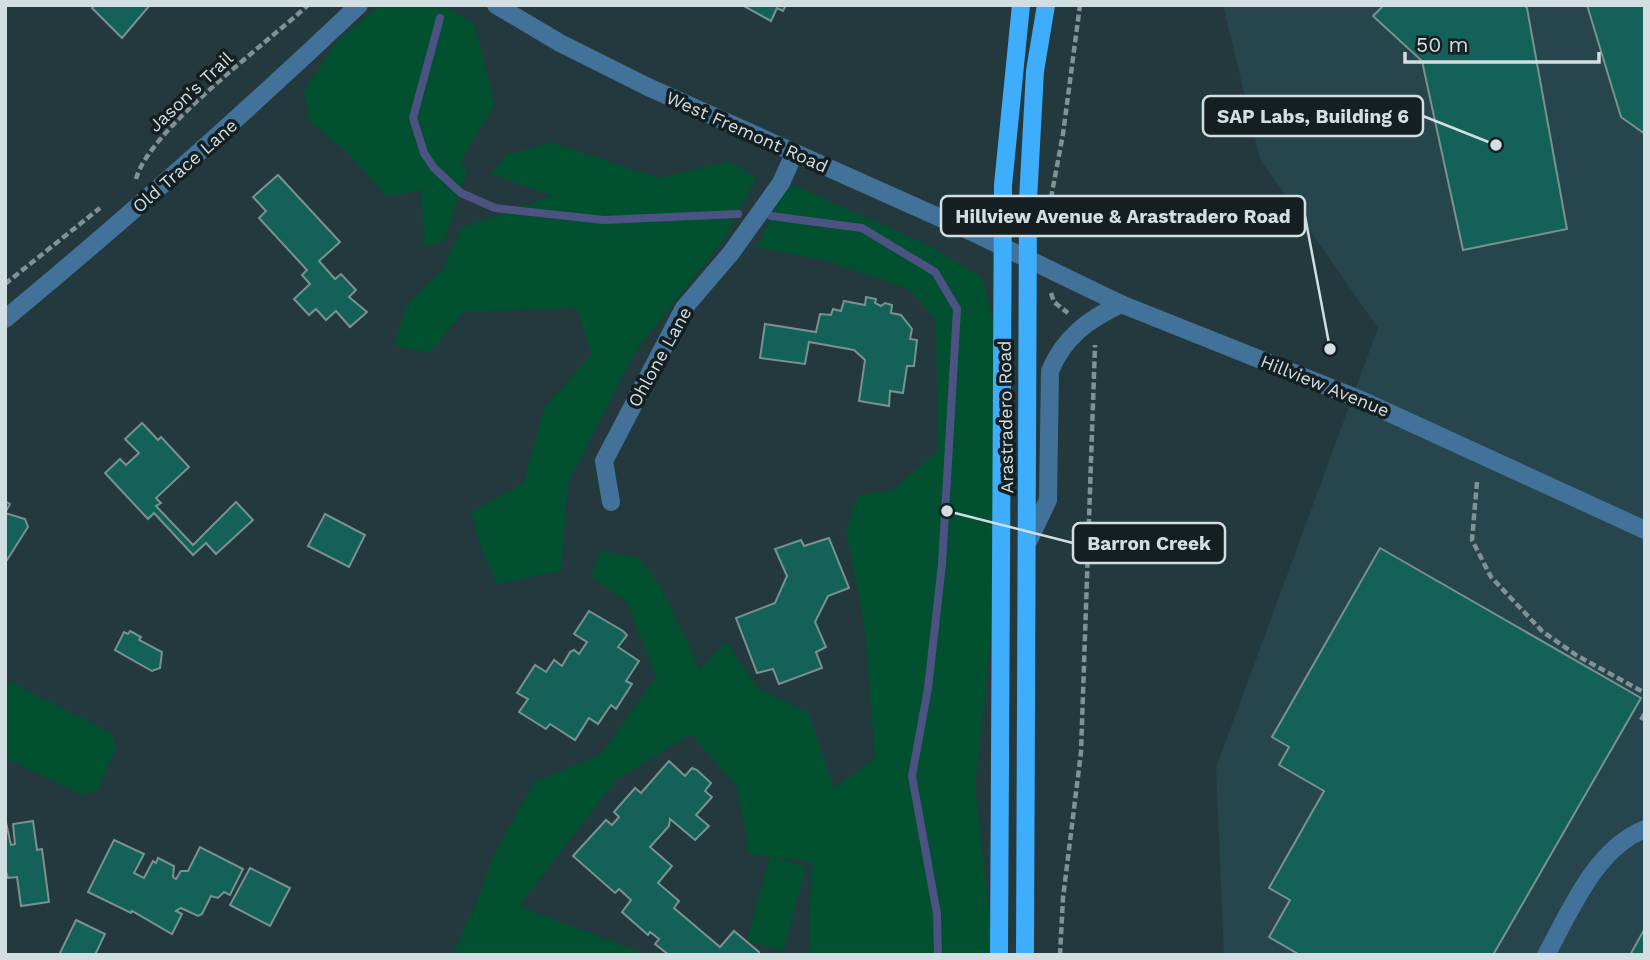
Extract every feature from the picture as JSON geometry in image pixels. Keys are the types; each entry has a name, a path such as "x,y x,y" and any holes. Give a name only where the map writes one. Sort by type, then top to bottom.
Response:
{"main road":[{"name":"Arastradero Road","path":"999,955 1003,185 1021,5"},
{"name":"Arastradero Road","path":"1025,955 1029,540 1027,258 1035,71 1046,5"}],"street":[{"name":"Old Trace Lane","path":"5,319 49,285 218,138 359,5"},
{"name":"West Fremont Road","path":"496,5 560,43 794,154 1003,247"},
{"name":"Ohlone Lane","path":"611,502 604,461 684,308 732,253 781,183 794,154"},
{"name":"Hillview Avenue","path":"1003,247 1121,304 1359,399 1645,530"},
{"path":"1029,540 1048,500 1050,371 1058,352 1084,325 1121,304"},
{"path":"1546,955 1595,869 1614,848 1645,829"}],"path":[{"name":"Jason's Trail","path":"135,181 139,166 159,137 308,5"},
{"path":"1047,206 1055,190 1080,5"},
{"path":"5,284 105,205"},
{"path":"1060,955 1063,898 1081,752 1082,648 1089,550 1096,345 1093,335"},
{"path":"1476,482 1472,540 1491,578 1542,631 1576,655 1645,693"},
{"path":"1641,720 1645,713"}],"shaded area":[{"path":"1223,5 1645,5 1645,955 1224,955 1216,768 1378,328 1260,159"}],"green space":[{"path":"380,5 443,5 474,24 495,103 461,161 467,171 444,241 424,247 421,190 387,197 350,155 308,120 304,91 337,41"},
{"path":"551,142 658,178 730,161 756,178 726,237 636,350 568,483 561,571 497,584 482,550 471,513 524,482 544,408 592,354 576,308 464,312 429,353 394,345 407,305 442,270 463,227 552,196 491,174 506,155"},
{"path":"793,185 928,245 982,278 1002,352 996,591 975,787 994,955 809,955 811,862 771,857 806,867 784,951 747,941 770,857 749,854 737,787 691,734 615,781 519,906 648,955 452,955 476,904 492,859 534,782 601,754 656,677 627,602 590,576 601,551 638,557 661,587 700,670 726,641 759,689 809,713 834,788 875,758 864,623 846,530 858,496 894,489 938,451 936,319 909,289 826,261 757,247 780,198"},
{"path":"10,682 112,733 116,748 98,790 82,795 5,758 5,683"}],"building":[{"path":"95,5 150,5 122,38 92,8"},
{"path":"742,5 786,5 783,11 777,8 771,21"},
{"path":"1384,5 1524,5 1527,8 1567,229 1463,250 1422,61 1373,16"},
{"path":"1587,5 1645,5 1645,134 1621,117"},
{"path":"278,175 340,242 319,261 335,279 341,274 356,290 349,297 367,312 350,327 336,311 326,320 316,309 309,315 294,299 310,284 302,275 307,270 259,218 266,211 253,197"},
{"path":"866,297 876,299 875,303 881,306 885,303 892,305 891,313 901,315 912,329 910,339 917,340 914,366 907,366 903,393 890,391 889,406 859,401 865,360 854,350 809,342 805,364 760,358 765,324 816,332 820,314 831,315 833,309 841,311 844,301 865,305"},
{"path":"142,423 158,440 161,437 189,467 156,498 161,503 156,506 193,545 236,502 253,520 216,554 206,543 193,555 154,513 148,519 105,473 120,459 126,465 139,453 125,439"},
{"path":"5,513 25,519 28,527 7,560 5,559"},
{"path":"325,514 365,535 349,567 308,546"},
{"path":"829,538 849,588 828,596 815,622 826,647 816,652 822,668 779,684 773,669 757,673 736,618 775,603 787,576 775,549 801,540 804,546"},
{"path":"1380,548 1641,698 1493,955 1300,955 1269,937 1290,900 1269,888 1324,791 1279,765 1289,747 1272,737"},
{"path":"589,611 627,635 618,647 639,661 626,681 632,684 616,709 611,705 598,724 589,718 575,740 550,724 546,729 519,712 528,699 517,693 535,665 546,672 554,660 562,666 570,652 574,650 579,654 587,642 574,634"},
{"path":"130,631 141,637 139,640 162,652 160,668 152,671 115,650 124,632 128,634"},
{"path":"669,761 685,776 692,768 697,770 711,783 705,791 712,797 696,815 709,826 695,840 670,819 669,826 650,847 672,866 658,883 679,901 674,908 720,947 734,931 759,952 759,955 669,955 655,944 659,939 650,932 648,935 622,912 631,900 619,889 615,893 573,856 606,820 612,825 619,817 614,812 635,788 641,793"},
{"path":"5,818 11,845 15,844 13,824 33,821 37,850 42,849 49,902 21,906 17,877 8,878 5,869"},
{"path":"114,840 144,854 134,873 144,878 153,861 156,863 158,858 174,866 173,877 176,879 181,871 188,871 200,847 243,869 230,895 224,892 218,898 211,896 202,914 198,916 181,908 176,911 182,914 172,934 132,911 131,913 88,892"},
{"path":"250,868 290,888 270,926 230,905"},
{"path":"76,920 105,934 95,955 59,955"},
{"path":"1645,928 1645,955 1630,955"}],"waterway":[{"path":"440,18 413,118 424,153 434,168 461,193 495,208 604,220 738,214"},
{"path":"771,216 862,228 935,272 957,309 942,564 928,688 912,776 937,914 938,955"}],"place":[{"name":"SAP Labs, Building 6","path":"1496,145"},
{"name":"Hillview Avenue & Arastradero Road","path":"1330,349"},
{"name":"Barron Creek","path":"947,511"}]}
